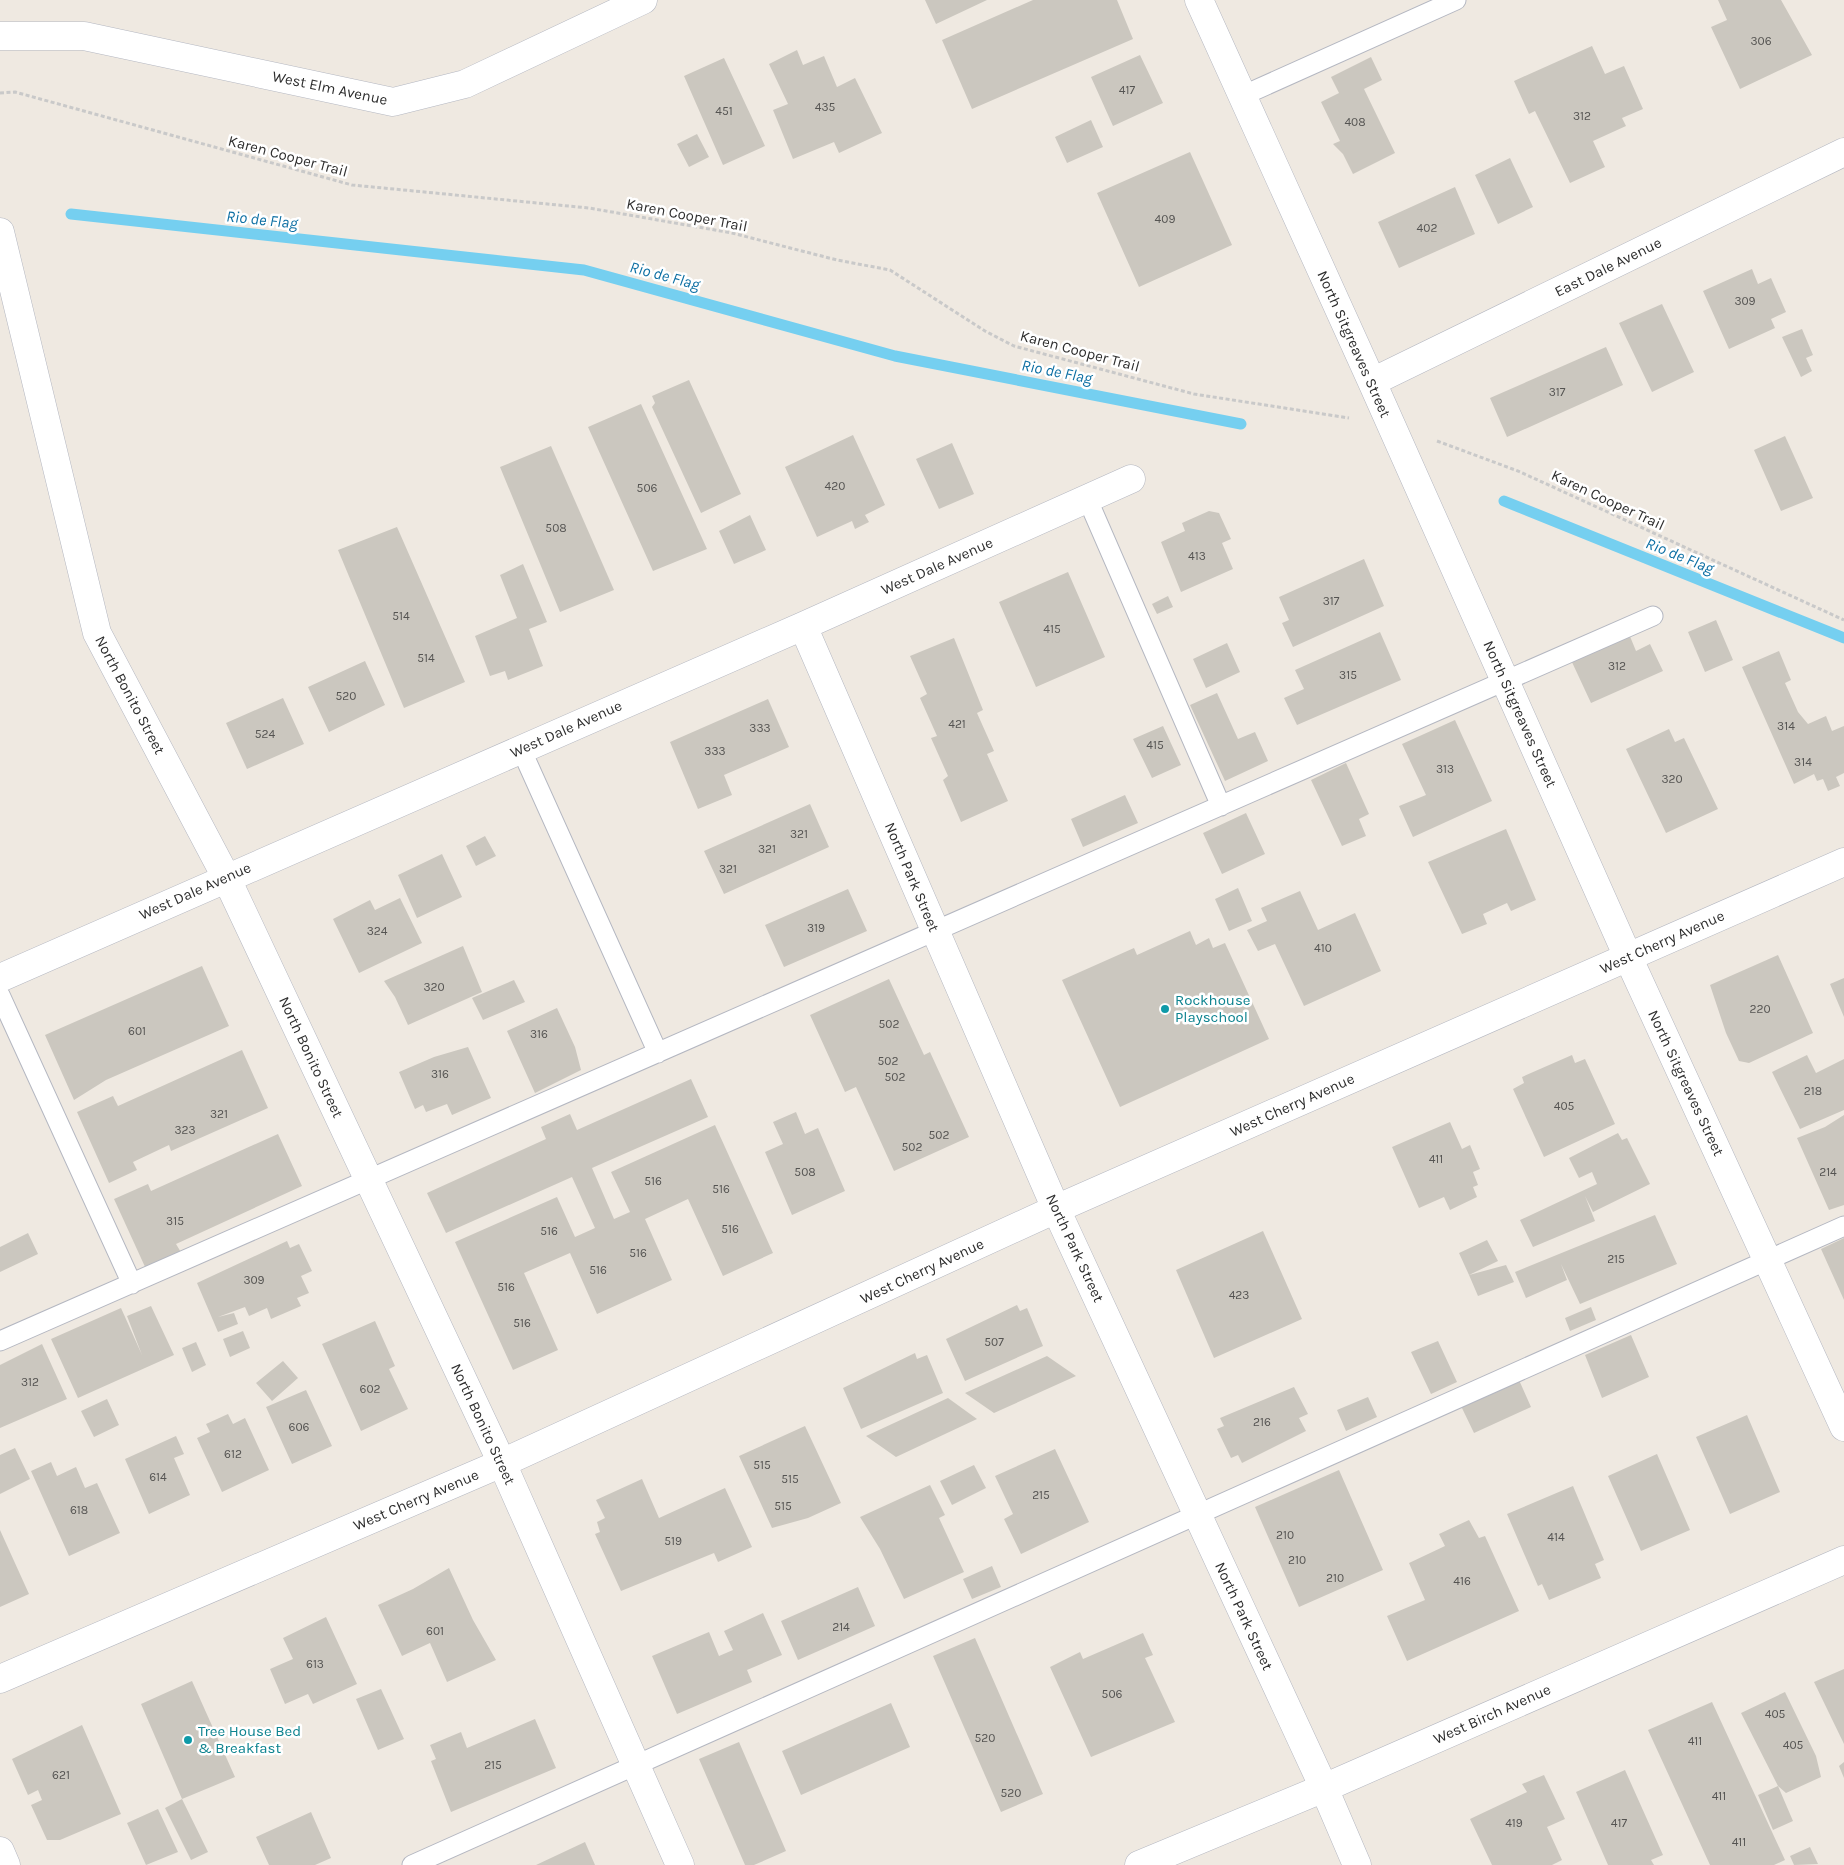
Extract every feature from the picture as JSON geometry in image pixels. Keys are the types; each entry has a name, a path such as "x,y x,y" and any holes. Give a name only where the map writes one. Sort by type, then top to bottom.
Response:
{"street":[{"name":"West Elm Avenue","path":"0,36 84,36 393,102 465,84 643,0"},
{"name":"North Sitgreaves Street","path":"1199,0 1372,382 1628,957 1844,1427"},
{"name":"East Dale Avenue","path":"1372,382 1844,152"},
{"name":"North Bonito Street","path":"0,232 97,633 226,877 502,1463 680,1865"},
{"name":"West Dale Avenue","path":"0,978 226,877 803,626 1131,478"},
{"name":"North Park Street","path":"803,626 1056,1209 1324,1788 1357,1865"},
{"name":"West Cherry Avenue","path":"0,1679 502,1463 1056,1209 1844,862"},
{"name":"West Birch Avenue","path":"1139,1865 1324,1788 1844,1560"},
{"path":"0,1851 6,1865"}],"lane":[{"path":"1242,96 1456,0"},
{"path":"1087,498 1221,806"},
{"path":"0,1341 1653,616"},
{"path":"521,749 658,1052"},
{"path":"0,995 132,1284"},
{"path":"412,1865 1844,1226"}],"path":[{"name":"Karen Cooper Trail","path":"0,93 14,92 352,185 589,208 732,233 837,260 890,270 985,331 1014,346 1194,394 1352,418"},
{"name":"Karen Cooper Trail","path":"1442,443 1518,470 1844,620"}],"building":[{"path":"925,0 987,0 936,24"},
{"path":"1033,0 1117,0 1133,39 972,109 942,40"},
{"path":"1718,0 1781,0 1812,55 1740,89 1711,27 1727,20"},
{"path":"1592,46 1605,74 1624,66 1643,109 1622,118 1626,126 1593,141 1605,167 1570,183 1535,111 1529,114 1514,81"},
{"path":"797,50 803,65 824,56 837,87 855,78 882,133 839,153 834,142 793,159 773,110 788,104 769,64"},
{"path":"1140,55 1163,103 1113,126 1091,77"},
{"path":"1371,57 1382,80 1364,89 1395,153 1353,174 1343,154 1333,144 1340,141 1321,102 1339,93 1331,77"},
{"path":"724,58 765,146 723,165 684,76"},
{"path":"1091,120 1103,147 1067,163 1055,137"},
{"path":"697,134 709,157 689,167 677,144"},
{"path":"1190,152 1232,245 1139,287 1097,193"},
{"path":"1510,158 1533,207 1498,224 1475,175"},
{"path":"1455,187 1475,234 1399,268 1378,222"},
{"path":"1752,269 1758,284 1771,278 1786,312 1771,319 1775,328 1729,349 1703,291"},
{"path":"1662,304 1694,372 1652,392 1619,323"},
{"path":"1802,329 1813,355 1806,358 1812,371 1801,377 1782,337"},
{"path":"1606,347 1623,385 1507,437 1490,398"},
{"path":"689,380 741,494 701,513 652,407 655,403 652,396"},
{"path":"641,404 707,549 653,571 588,427"},
{"path":"853,435 885,505 865,515 869,522 855,529 852,521 817,537 785,467"},
{"path":"1785,436 1813,498 1781,511 1754,450"},
{"path":"952,443 974,494 939,509 916,459"},
{"path":"551,446 614,590 560,612 500,467"},
{"path":"1209,511 1219,513 1231,539 1222,543 1233,569 1181,592 1161,542 1185,531 1182,523"},
{"path":"750,515 766,550 734,564 719,531"},
{"path":"397,527 465,682 404,708 338,550"},
{"path":"1364,559 1384,606 1293,647 1282,623 1289,620 1279,597"},
{"path":"523,564 547,622 529,629 543,666 508,680 505,671 490,676 475,636 517,618 500,575"},
{"path":"1068,572 1105,657 1036,687 999,602"},
{"path":"1168,596 1173,607 1157,614 1152,604"},
{"path":"1716,620 1733,660 1705,672 1688,632"},
{"path":"1380,632 1401,680 1297,725 1284,698 1304,689 1295,670"},
{"path":"1629,634 1636,651 1650,644 1663,671 1591,703 1571,660"},
{"path":"954,638 983,710 977,713 994,751 987,754 1008,801 961,822 943,780 948,776 931,738 937,736 920,698 927,694 910,656"},
{"path":"1227,643 1240,672 1206,688 1193,659"},
{"path":"1779,651 1791,680 1785,683 1798,712 1808,724 1826,716 1832,731 1844,726 1844,773 1836,777 1840,786 1828,791 1823,779 1817,781 1814,774 1794,784 1742,667"},
{"path":"365,661 385,705 329,732 308,687"},
{"path":"1217,693 1238,739 1255,732 1268,761 1225,781 1190,705"},
{"path":"283,698 304,744 247,769 226,723"},
{"path":"768,699 789,747 724,775 732,795 698,809 670,742"},
{"path":"1455,720 1492,801 1413,837 1399,806 1426,795 1402,744"},
{"path":"1163,726 1181,765 1152,778 1133,739"},
{"path":"1669,729 1675,742 1684,738 1718,809 1666,833 1626,749"},
{"path":"1346,763 1369,814 1359,819 1366,836 1342,846 1311,780"},
{"path":"1125,795 1138,823 1083,847 1071,819"},
{"path":"810,804 829,847 724,894 704,851"},
{"path":"1246,813 1265,854 1222,874 1203,833"},
{"path":"1506,829 1536,900 1511,911 1507,903 1483,914 1487,924 1462,934 1428,862"},
{"path":"485,836 496,856 476,866 466,846"},
{"path":"442,854 462,897 417,918 398,875"},
{"path":"1238,888 1252,921 1229,931 1215,899"},
{"path":"848,889 867,931 784,967 765,925"},
{"path":"1300,891 1318,930 1355,913 1381,971 1304,1006 1275,944 1258,951 1247,930 1267,921 1261,908"},
{"path":"400,898 422,943 359,973 333,919 370,900 375,910"},
{"name":"Rockhouse Playschool","path":"1190,931 1196,945 1209,938 1213,948 1225,943 1269,1039 1120,1107 1062,980 1134,948 1137,955"},
{"path":"463,946 482,992 408,1025 395,997 384,981"},
{"path":"1778,955 1813,1033 1749,1063 1739,1061 1726,1033 1710,985"},
{"path":"202,966 229,1026 106,1080 74,1100 45,1035"},
{"path":"1844,978 1844,1017 1830,984"},
{"path":"889,979 924,1055 930,1052 969,1137 894,1171 856,1087 845,1092 810,1015"},
{"path":"514,980 525,1002 483,1020 472,998"},
{"path":"557,1008 575,1047 581,1070 535,1093 507,1031"},
{"path":"468,1047 491,1098 452,1115 447,1104 426,1112 423,1105 415,1109 399,1072 434,1057"},
{"path":"242,1050 268,1108 171,1151 169,1145 133,1162 137,1170 109,1183 77,1112 113,1096 118,1106"},
{"path":"1572,1055 1575,1063 1585,1059 1615,1124 1544,1157 1513,1089 1524,1083 1522,1077"},
{"path":"1807,1055 1816,1073 1844,1059 1844,1110 1800,1129 1772,1072"},
{"path":"691,1079 708,1117 592,1168 614,1219 630,1212 611,1172 715,1125 773,1253 723,1276 688,1199 645,1219 672,1280 597,1314 570,1253 524,1273 558,1350 513,1370 455,1242 557,1197 575,1237 595,1228 572,1177 446,1233 427,1193 546,1139 541,1127 570,1114 577,1130"},
{"path":"796,1112 805,1134 818,1128 845,1191 792,1215 765,1152 783,1144 773,1122"},
{"path":"1844,1115 1844,1205 1829,1210 1797,1138 1825,1127"},
{"path":"1450,1122 1462,1149 1470,1145 1480,1169 1473,1172 1478,1185 1473,1187 1477,1197 1450,1210 1444,1197 1419,1208 1392,1147"},
{"path":"1618,1133 1622,1140 1627,1138 1650,1184 1593,1212 1585,1196 1595,1221 1533,1247 1520,1220 1597,1184 1592,1172 1579,1178 1569,1158"},
{"path":"278,1134 302,1186 176,1244 182,1254 146,1269 114,1199 148,1184 151,1191"},
{"path":"1655,1215 1677,1264 1580,1304 1561,1264 1567,1280 1526,1298 1515,1272"},
{"path":"1263,1231 1302,1319 1214,1358 1176,1270"},
{"path":"28,1233 38,1254 0,1272 0,1247"},
{"path":"1844,1238 1844,1300 1821,1249"},
{"path":"1487,1240 1498,1261 1469,1275 1459,1253"},
{"path":"287,1241 290,1248 299,1244 312,1271 301,1276 309,1293 297,1298 301,1306 271,1319 267,1308 249,1316 245,1307 218,1317 234,1313 238,1324 218,1332 197,1283"},
{"path":"1506,1265 1514,1282 1478,1296 1469,1275"},
{"path":"1017,1305 1020,1311 1027,1308 1043,1346 965,1381 946,1339"},
{"path":"151,1306 174,1355 78,1398 51,1339 121,1308 142,1355 127,1316"},
{"path":"1591,1307 1596,1320 1570,1331 1565,1318"},
{"path":"375,1321 395,1366 389,1369 408,1409 361,1431 322,1344"},
{"path":"243,1331 250,1348 230,1357 223,1339"},
{"path":"1631,1335 1649,1377 1602,1398 1585,1355"},
{"path":"1438,1341 1457,1382 1431,1394 1411,1352"},
{"path":"196,1342 206,1365 192,1372 182,1348"},
{"path":"42,1344 67,1399 0,1428 0,1365"},
{"path":"915,1353 917,1359 927,1355 943,1393 861,1429 843,1388"},
{"path":"1047,1356 1076,1376 994,1413 965,1393"},
{"path":"283,1361 298,1378 272,1401 256,1383"},
{"path":"1519,1380 1531,1407 1474,1433 1461,1406"},
{"path":"1294,1387 1308,1414 1299,1418 1306,1431 1242,1463 1238,1455 1231,1458 1217,1429 1224,1426 1220,1418"},
{"path":"306,1390 332,1446 292,1464 266,1407"},
{"path":"1368,1397 1377,1417 1346,1431 1337,1410"},
{"path":"948,1398 977,1419 896,1457 866,1436"},
{"path":"107,1399 119,1425 94,1437 81,1411"},
{"path":"228,1414 233,1424 245,1418 269,1470 222,1492 197,1438 210,1432 206,1424"},
{"path":"1747,1415 1780,1492 1730,1514 1696,1437"},
{"path":"805,1426 841,1503 808,1518 772,1528 739,1456"},
{"path":"176,1436 184,1454 174,1458 190,1495 149,1514 125,1459"},
{"path":"15,1448 30,1479 0,1494 0,1455"},
{"path":"1055,1449 1089,1522 1021,1554 1004,1519 1013,1514 995,1476"},
{"path":"1657,1454 1690,1530 1641,1551 1608,1476"},
{"path":"51,1462 57,1476 76,1467 85,1488 97,1483 120,1533 69,1556 31,1471"},
{"path":"974,1465 986,1488 952,1505 940,1481"},
{"path":"1339,1470 1383,1570 1299,1607 1255,1507"},
{"path":"642,1479 659,1518 725,1488 752,1547 718,1562 714,1553 621,1591 595,1534 600,1532 597,1522 605,1518 596,1500"},
{"path":"930,1485 945,1515 939,1518 964,1572 904,1599 880,1549 860,1517"},
{"path":"1573,1486 1604,1560 1595,1564 1601,1578 1549,1600 1542,1584 1538,1586 1507,1514"},
{"path":"1469,1520 1479,1538 1485,1536 1519,1611 1407,1661 1387,1616 1425,1600 1409,1563 1445,1546 1439,1534"},
{"path":"0,1530 29,1594 0,1607"},
{"path":"992,1566 1001,1587 972,1599 963,1579"},
{"path":"449,1568 473,1620 496,1660 447,1682 430,1643 402,1656 378,1605 413,1589"},
{"path":"858,1587 875,1626 798,1660 781,1621"},
{"path":"763,1613 782,1655 747,1670 752,1682 677,1714 652,1656 709,1632 719,1656 733,1650 724,1631"},
{"path":"326,1617 357,1684 313,1704 308,1694 285,1704 270,1669 293,1659 283,1638"},
{"path":"1143,1633 1153,1655 1145,1658 1175,1722 1091,1757 1050,1667 1080,1652 1083,1659"},
{"path":"975,1638 1043,1794 1001,1812 933,1656"},
{"path":"1844,1669 1844,1744 1814,1682"},
{"name":"Tree House Bed & Breakfast","path":"192,1681 235,1777 182,1799 141,1704"},
{"path":"381,1689 404,1739 378,1750 356,1699"},
{"path":"1785,1692 1816,1756 1821,1777 1786,1793 1778,1786 1741,1713"},
{"path":"1712,1702 1785,1860 1774,1865 1710,1865 1648,1730"},
{"path":"891,1703 910,1747 801,1795 782,1751"},
{"path":"535,1719 556,1768 451,1812 431,1761 436,1759 430,1745 461,1732 467,1748"},
{"path":"82,1725 121,1814 60,1840 47,1840 31,1805 42,1800 38,1790 28,1795 12,1759"},
{"path":"739,1742 786,1851 754,1865 745,1865 699,1759"},
{"path":"1844,1762 1844,1778 1839,1766"},
{"path":"1625,1770 1663,1855 1651,1860 1654,1865 1608,1865 1576,1792"},
{"path":"1544,1775 1565,1819 1547,1827 1562,1860 1552,1865 1492,1865 1470,1819 1527,1792 1522,1784"},
{"path":"1778,1786 1793,1821 1773,1830 1758,1795"},
{"path":"182,1799 208,1852 191,1860 165,1808"},
{"path":"158,1809 178,1852 146,1865 127,1823"},
{"path":"311,1812 331,1858 315,1865 269,1865 256,1837"},
{"path":"585,1842 595,1865 536,1865"},
{"path":"1810,1847 1818,1864 1794,1865 1790,1856"}],"waterway":[{"name":"Rio de Flag","path":"71,214 584,270 895,356 1241,424"},
{"name":"Rio de Flag","path":"1504,501 1844,638"}],"place":[{"name":"Rockhouse Playschool","path":"1165,1009"},
{"name":"Tree House Bed & Breakfast","path":"188,1740"}]}
